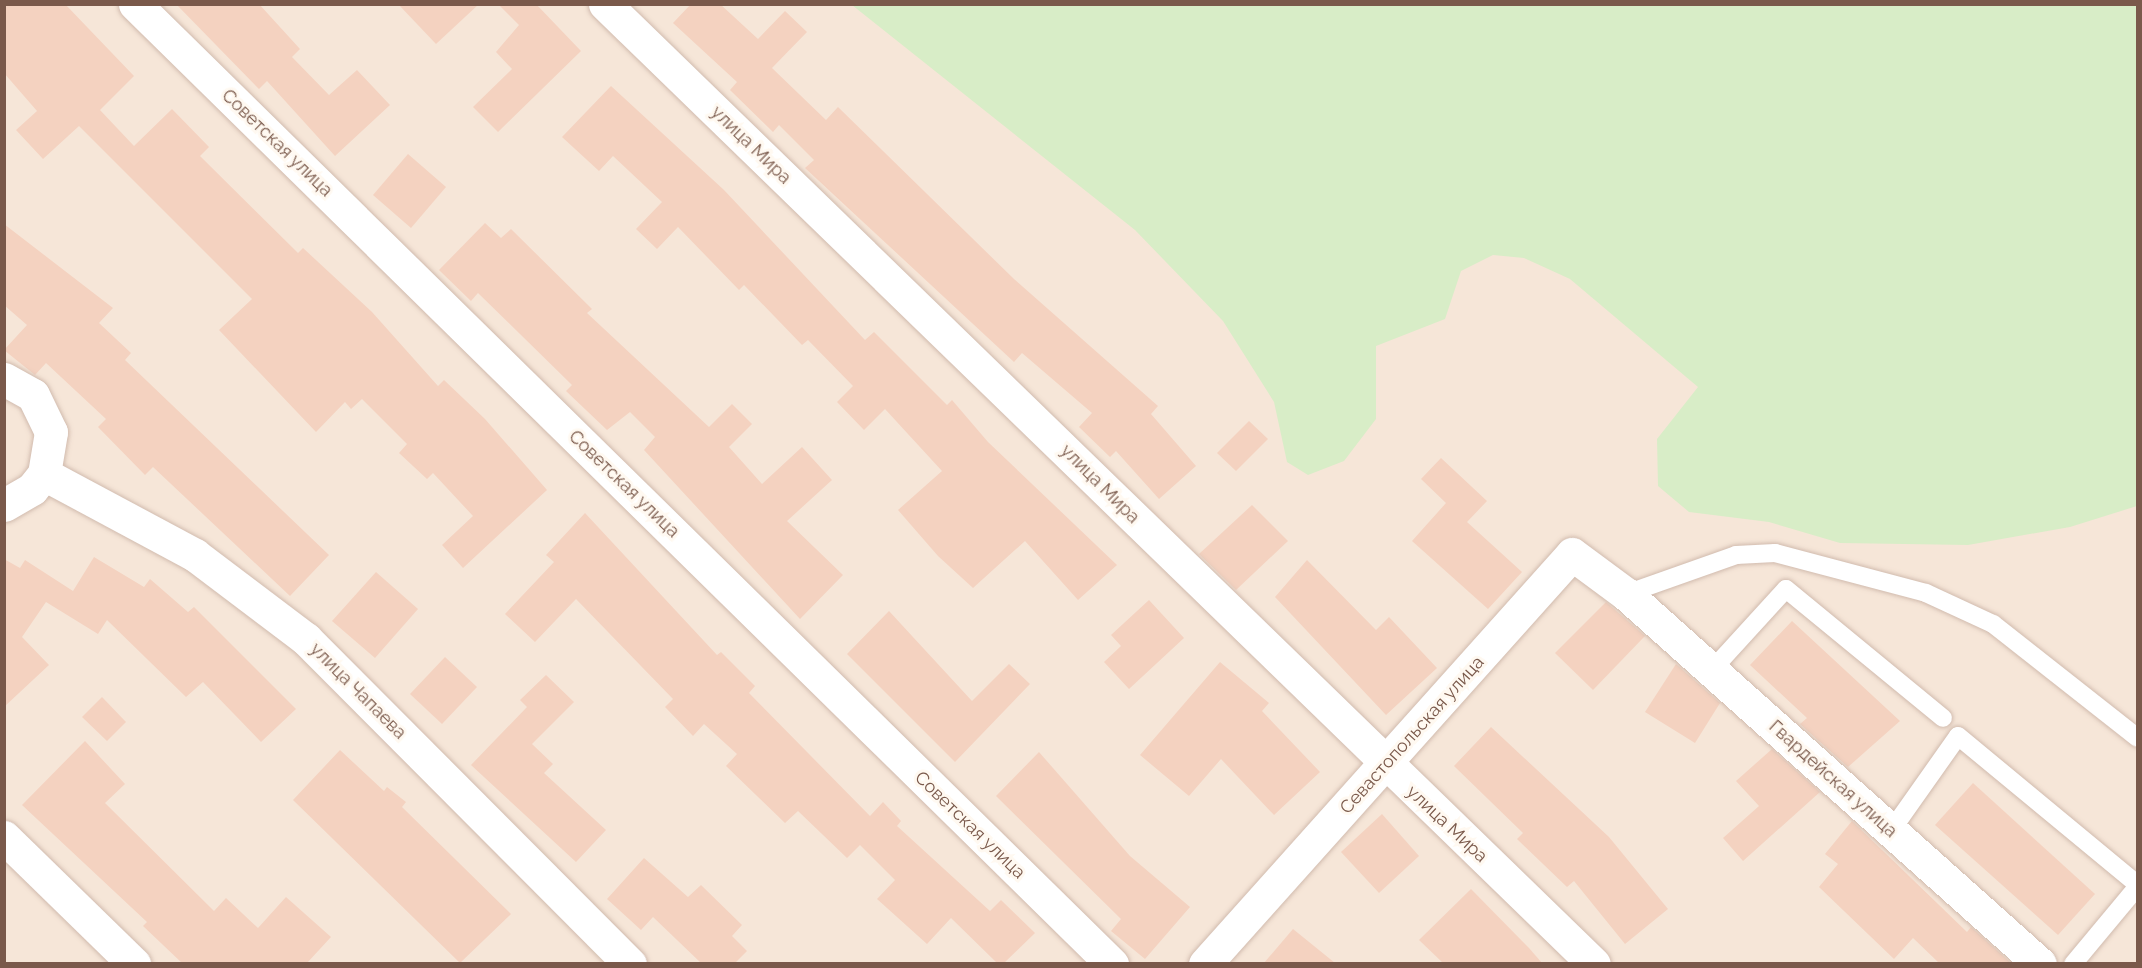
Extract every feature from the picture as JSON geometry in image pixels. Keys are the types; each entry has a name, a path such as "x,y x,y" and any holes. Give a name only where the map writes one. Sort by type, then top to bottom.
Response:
{"street":[{"name":"Советская улица","path":"135,4 1112,963"},
{"name":"улица Мира","path":"605,4 1386,766 1594,963"},
{"path":"4,379 33,395 45,412 51,432 44,474 32,489 4,505"},
{"name":"улица Чапаева","path":"44,474 195,555 306,639 630,963"},
{"name":"Севастопольская улица","path":"1205,963 1386,766 1572,554 1626,594"},
{"name":"Гвардейская улица","path":"1626,594 2040,963"},
{"path":"4,837 134,963"}],"lane":[{"path":"1626,594 1736,555 1775,553 1926,593 1993,624 2138,738"},
{"path":"1711,670 1786,589 1943,718"},
{"path":"1891,831 1958,736 2138,886 2073,963"}],"shaded area":[{"path":"5,5 2137,5 2137,963 5,963"}],"green space":[{"path":"852,5 2137,5 2137,506 2070,527 1968,545 1840,543 1769,522 1689,512 1658,486 1657,439 1698,387 1570,279 1524,258 1493,255 1461,271 1445,319 1376,346 1376,419 1344,461 1308,475 1287,462 1274,402 1223,321 1135,230"}],"building":[{"path":"4,4 65,4 134,76 100,110 134,146 172,109 209,147 200,156 298,253 303,248 372,312 438,386 444,380 485,419 547,490 463,568 442,545 473,516 433,473 427,479 399,453 407,444 362,399 351,409 345,402 316,432 219,330 252,299 79,126 43,159 16,130 37,111 4,73"},
{"path":"176,4 259,4 300,49 292,57 329,95 357,70 390,105 335,156 267,81 259,89"},
{"path":"398,4 479,4 436,44"},
{"path":"498,4 536,4 581,51 498,132 473,107 512,69 496,52 519,25"},
{"path":"691,4 720,4 758,39 785,11 807,32 772,68 826,120 838,107 1014,279 1158,406 1151,414 1196,466 1159,499 1116,451 1110,457 1079,427 1092,413 1022,353 1014,362 805,168 814,160 779,125 773,132 730,90 737,82 673,23"},
{"path":"611,86 724,190 865,340 874,332 947,405 952,400 988,442 1117,565 1078,600 1025,541 973,588 938,556 898,510 942,471 885,409 864,430 837,402 853,386 808,340 802,345 744,285 739,290 678,227 657,249 636,229 662,202 613,156 599,171 562,137"},
{"path":"408,154 446,187 411,228 373,195"},
{"path":"485,223 501,238 511,229 592,309 587,313 709,427 732,404 752,424 729,447 762,484 802,447 832,480 787,521 843,575 800,619 644,450 655,437 630,412 607,430 566,391 572,385 478,293 471,301 439,270"},
{"path":"4,224 113,308 99,323 131,353 125,360 329,555 290,596 153,467 145,475 98,427 106,419 46,363 35,375 4,350 27,325 4,305"},
{"path":"1249,421 1268,439 1236,471 1217,453"},
{"path":"1441,458 1487,501 1467,522 1522,572 1488,609 1412,541 1446,503 1421,479"},
{"path":"1252,505 1288,541 1236,590 1199,554"},
{"path":"585,513 717,655 721,652 755,686 749,693 870,816 883,802 901,821 897,826 990,911 1001,900 1035,933 1004,963 997,963 951,918 927,944 877,899 895,880 860,845 847,858 798,811 785,823 726,766 737,754 704,724 693,736 665,707 673,699 576,599 535,642 505,614 554,562 546,555"},
{"path":"94,557 144,587 150,579 188,612 194,607 296,709 261,742 203,682 186,697 107,620 98,634 46,602 22,637 49,665 4,707 4,559 20,568 25,560 73,591"},
{"path":"1307,560 1376,630 1389,617 1437,668 1386,715 1275,597"},
{"path":"376,572 418,609 375,658 332,621"},
{"path":"1149,600 1184,638 1129,689 1104,662 1121,646 1111,635"},
{"path":"1606,602 1645,636 1593,690 1555,653"},
{"path":"889,611 972,701 1009,664 1030,684 955,762 847,654"},
{"path":"1792,621 1900,721 1848,767 1800,724 1807,718 1750,665"},
{"path":"445,657 477,687 442,724 410,694"},
{"path":"1220,662 1269,703 1262,711 1320,772 1274,815 1221,759 1189,796 1140,755"},
{"path":"1676,664 1720,703 1695,743 1645,712"},
{"path":"546,675 574,702 532,744 553,764 544,773 606,830 576,862 471,765 527,707 520,700"},
{"path":"102,697 126,722 107,741 82,717"},
{"path":"1491,727 1609,837 1668,909 1625,944 1574,881 1567,887 1517,839 1523,833 1454,766"},
{"path":"85,741 125,784 105,803 214,911 226,898 258,928 286,897 331,937 307,963 182,963 143,926 147,922 22,805"},
{"path":"1772,749 1820,792 1743,861 1723,838 1759,806 1736,781"},
{"path":"340,750 384,791 387,787 406,802 402,807 511,914 460,963 293,800"},
{"path":"1039,752 1130,856 1190,907 1145,959 1111,931 1121,919 996,796"},
{"path":"1973,783 2095,894 2058,935 1935,825"},
{"path":"1382,814 1419,856 1379,893 1341,852"},
{"path":"1852,821 1967,932 1971,927 2011,963 1939,963 1913,938 1894,959 1819,887 1838,864 1825,854"},
{"path":"644,858 688,897 701,885 742,925 732,936 747,951 735,963 701,963 653,917 641,930 607,899"},
{"path":"1471,889 1542,963 1443,963 1419,940"},
{"path":"1293,929 1335,963 1264,963"}]}
